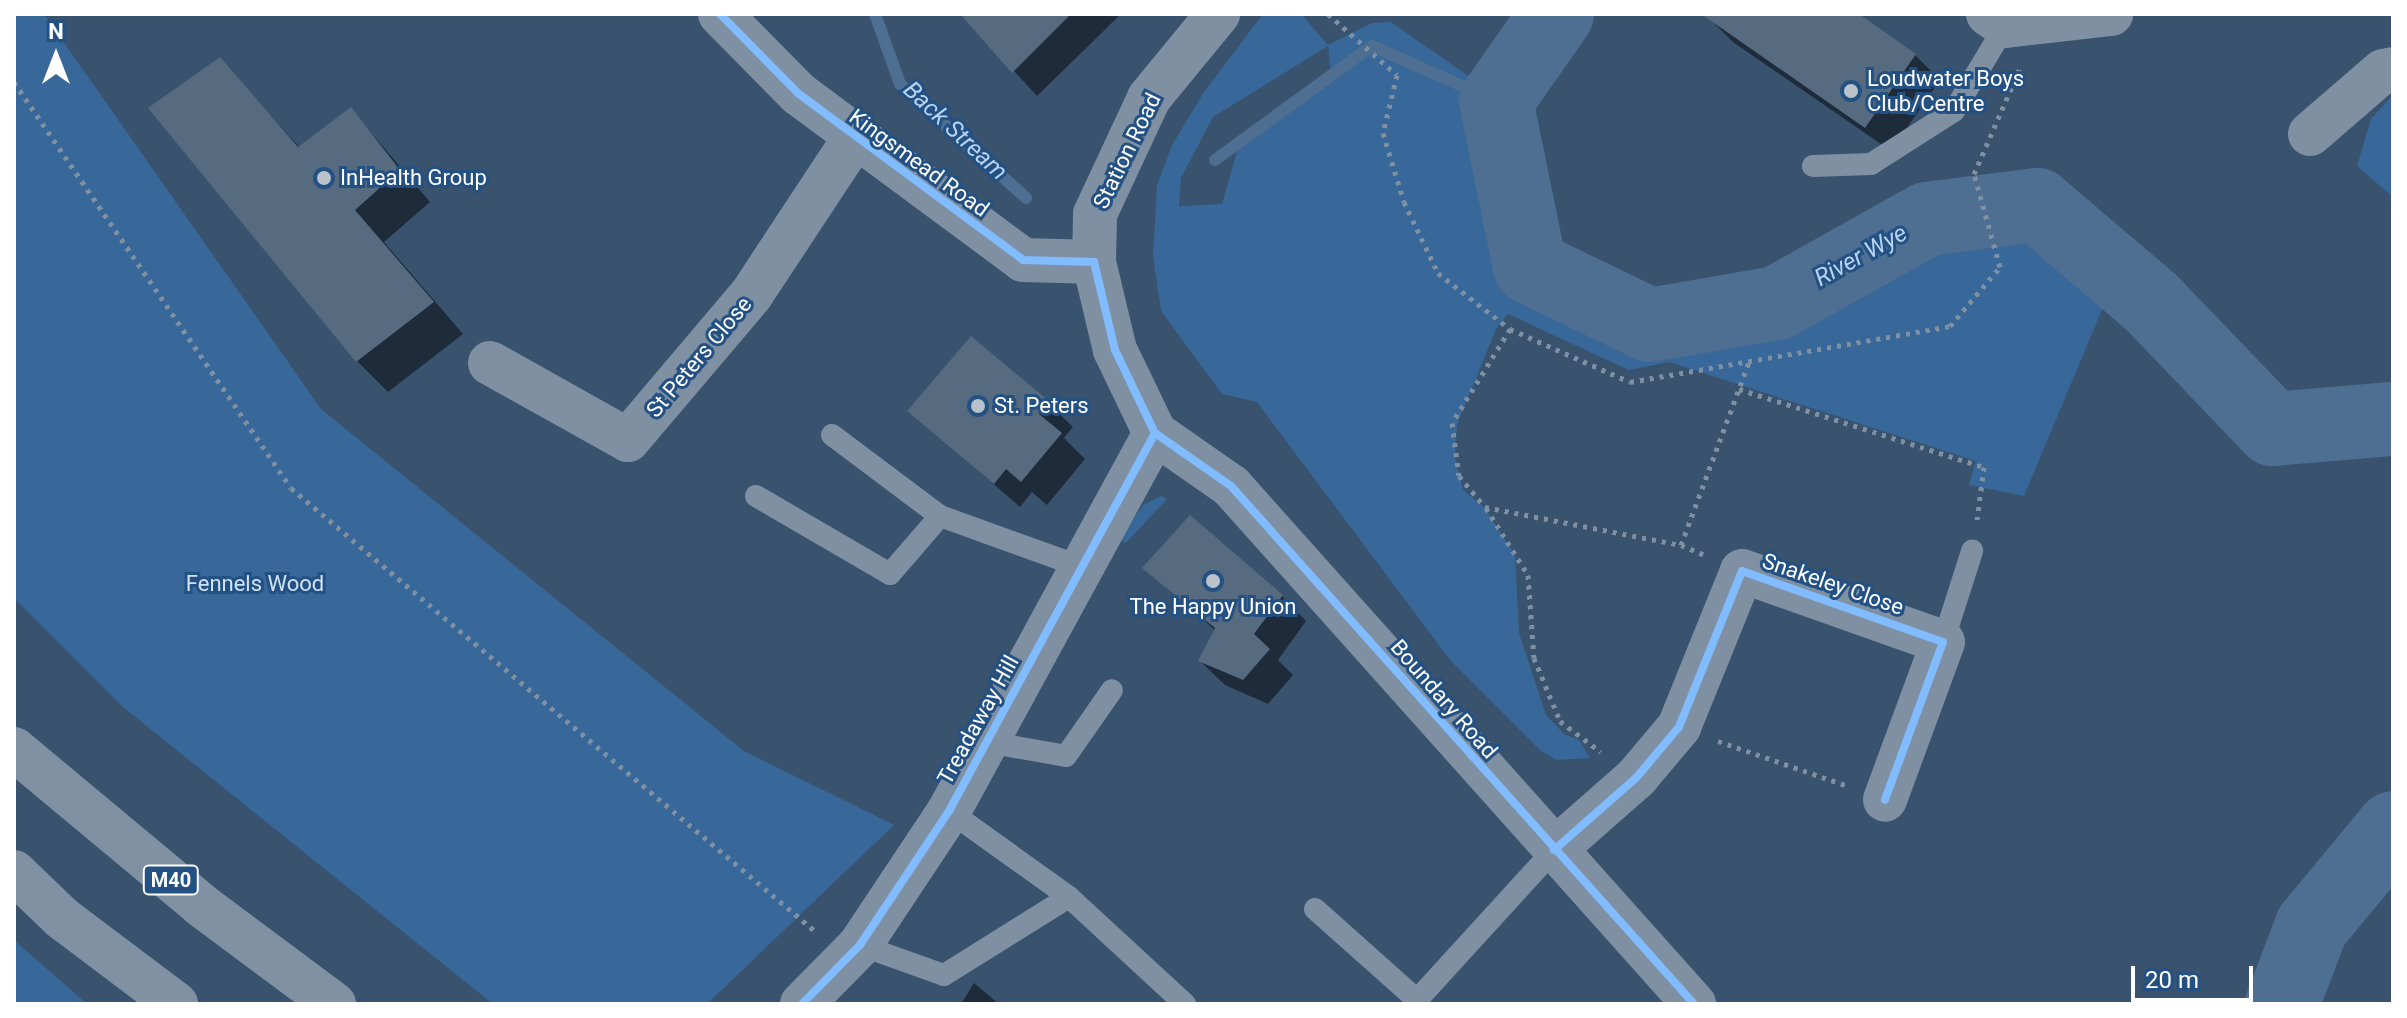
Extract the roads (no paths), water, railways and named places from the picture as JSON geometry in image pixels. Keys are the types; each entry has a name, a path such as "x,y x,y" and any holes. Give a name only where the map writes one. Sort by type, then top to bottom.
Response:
{"highway":[{"name":"M40","path":"14,749 201,905 334,1004"},
{"path":"14,872 62,918 176,1004"}],"street":[{"name":"Kingsmead Road","path":"720,14 799,94 854,139 1023,260 1094,262"},
{"name":"Station Road","path":"1094,262 1095,214 1149,98 1186,32 1218,14"},
{"path":"2011,21 2111,14"},
{"path":"2310,134 2383,71 2393,69"},
{"name":"St Peters Close","path":"490,363 628,440 751,295 854,139"},
{"path":"1094,262 1115,350 1155,433"},
{"name":"Treadaway Hill","path":"802,1004 854,952 949,811 1155,433"},
{"name":"Boundary Road","path":"1155,433 1231,486 1694,1004"},
{"name":"Snakeley Close","path":"1554,850 1636,778 1679,727 1742,571 1943,642"},
{"path":"1885,800 1943,642"}],"lane":[{"path":"1813,166 1871,164 1954,111 2011,21"},
{"path":"832,435 940,516 1082,567"},
{"path":"756,496 890,574 940,516"},
{"path":"1943,642 1972,551"},
{"path":"987,742 1066,756 1112,690"},
{"path":"949,811 1069,897 1185,1004"},
{"path":"1315,909 1417,1000 1554,850"},
{"path":"854,952 944,975 1069,897"}],"waterway":[{"name":"Back Stream","path":"875,14 900,84 1026,198"},
{"name":"River Wye","path":"1557,14 1496,101 1530,267 1650,325 1777,303 1927,219 2037,205 2152,303 2273,429 2393,419"},
{"path":"1215,160 1372,46 1496,101"},
{"path":"2282,1004 2312,926 2393,828"}],"place":[{"name":"Loudwater Boys Club/Centre","path":"1851,91"},
{"name":"InHealth Group","path":"324,178"},
{"name":"St. Peters","path":"978,406"},
{"name":"The Happy Union","path":"1213,581"}],"park label":[{"name":"Fennels Wood","path":"255,584"}]}
